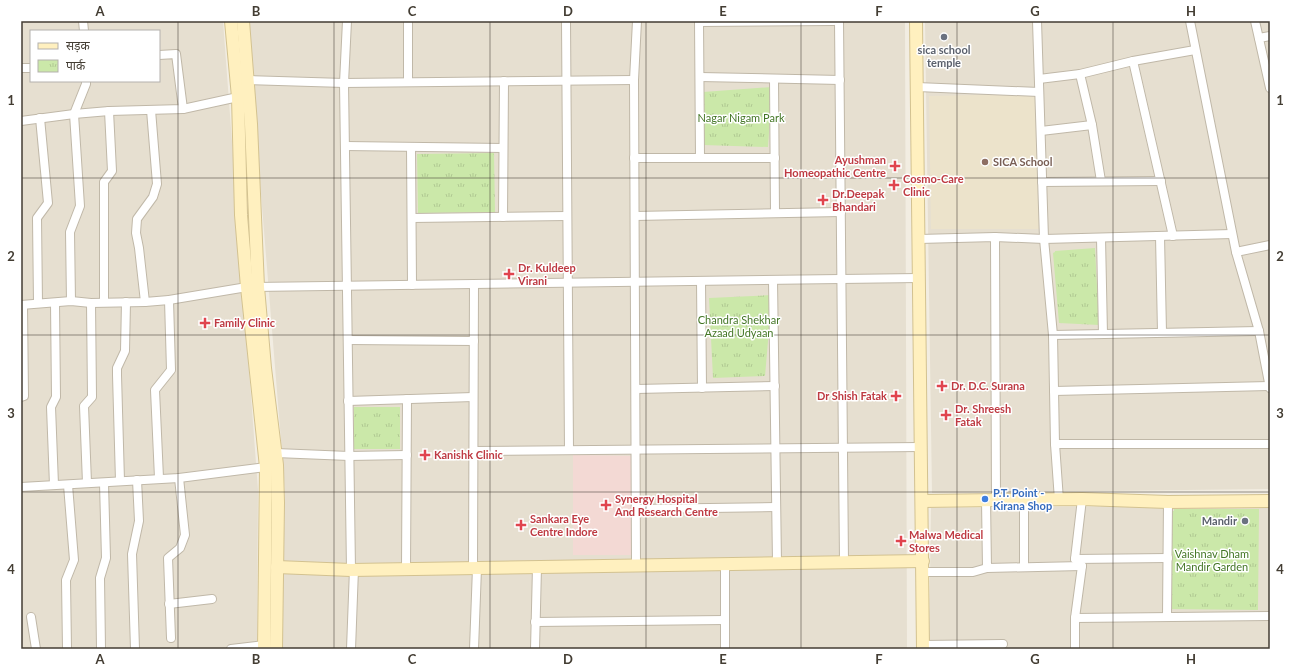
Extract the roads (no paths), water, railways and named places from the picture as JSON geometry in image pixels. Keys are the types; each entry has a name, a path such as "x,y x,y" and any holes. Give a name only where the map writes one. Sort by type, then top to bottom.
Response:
{"street":[{"path":"230,21 238,97 241,215 265,368 276,454 278,503 276,649"},
{"path":"231,649 264,647 266,467 252,287 251,124 243,21"},
{"path":"347,21 344,82 348,401 352,570 351,649"},
{"path":"408,21 408,82"},
{"path":"566,21 569,450"},
{"path":"636,565 634,80 637,21"},
{"path":"700,158 699,22 834,21"},
{"path":"839,21 844,562"},
{"path":"916,21 923,647 1003,644"},
{"path":"1037,21 1044,239 1054,335 1055,444 1059,500"},
{"path":"1054,391 1270,387 1259,331 1232,234 1190,21"},
{"path":"1255,21 1270,88"},
{"path":"1259,38 1270,36"},
{"path":"1039,78 1080,74 1195,50"},
{"path":"160,55 176,54 183,109"},
{"path":"1133,62 1173,236"},
{"path":"1080,74 1092,125 1101,181"},
{"path":"700,78 840,80"},
{"path":"774,79 775,213"},
{"path":"248,80 344,82 634,80"},
{"path":"503,217 504,81"},
{"path":"71,301 70,232 80,206 74,114 86,82"},
{"path":"917,87 1040,92"},
{"path":"21,121 109,111 183,109 238,97"},
{"path":"145,302 136,233 136,219 153,197 157,184 151,110"},
{"path":"104,302 104,182 112,171 109,111"},
{"path":"38,303 37,218 48,203 40,118"},
{"path":"1041,131 1092,125"},
{"path":"345,146 504,148"},
{"path":"411,147 412,285"},
{"path":"634,158 775,158"},
{"path":"1042,182 1161,181"},
{"path":"635,216 841,212"},
{"path":"412,218 567,216"},
{"path":"919,239 995,237 1044,239 1232,234"},
{"path":"1160,236 1162,332"},
{"path":"987,568 991,500 995,237"},
{"path":"1101,238 1103,334"},
{"path":"1236,252 1270,245"},
{"path":"21,397 24,396 22,305 38,303 55,304 71,301 91,303 145,302 169,300 252,287 919,278"},
{"path":"773,280 778,563"},
{"path":"701,281 702,388"},
{"path":"474,284 474,649"},
{"path":"159,478 155,390 171,370 169,300"},
{"path":"120,481 117,368 125,351 126,302"},
{"path":"87,483 84,406 92,397 91,303"},
{"path":"54,485 51,407 56,397 55,304"},
{"path":"1054,335 1259,331"},
{"path":"348,340 474,342"},
{"path":"636,389 774,386"},
{"path":"348,401 473,397"},
{"path":"406,569 407,399"},
{"path":"1055,444 1270,444"},
{"path":"473,451 921,447"},
{"path":"276,454 349,456 407,455"},
{"path":"21,487 179,478 266,467"},
{"path":"171,638 168,558 180,548 185,535 179,478"},
{"path":"135,649 132,554 139,521 137,480"},
{"path":"101,649 100,578 106,558 104,483"},
{"path":"67,649 66,580 74,560 68,485"},
{"path":"922,501 1082,499 1168,502 1270,501"},
{"path":"1075,559 1082,499"},
{"path":"1024,500 1024,567"},
{"path":"1167,617 1168,502"},
{"path":"636,509 776,507"},
{"path":"1075,559 1168,558"},
{"path":"1075,559 1082,566"},
{"path":"277,567 352,570 844,562 923,566 973,572 987,568 1082,566"},
{"path":"725,564 726,649"},
{"path":"1075,649 1075,618 1082,566"},
{"path":"535,649 537,567"},
{"path":"169,604 212,599"},
{"path":"1075,618 1270,616"},
{"path":"31,617 36,649"},
{"path":"535,622 725,620"}],"place":[{"name":"sica school temple","path":"944,37"},
{"name":"SICA School","path":"985,162"},
{"name":"Ayushman Homeopathic Centre","path":"895,166"},
{"name":"Cosmo-Care Clinic","path":"894,185"},
{"name":"Dr.Deepak Bhandari","path":"823,200"},
{"name":"Dr. Kuldeep Virani","path":"509,274"},
{"name":"Family Clinic","path":"205,323"},
{"name":"Dr. D.C. Surana","path":"942,386"},
{"name":"Dr Shish Fatak","path":"896,396"},
{"name":"Dr. Shreesh Fatak","path":"946,415"},
{"name":"Kanishk Clinic","path":"425,455"},
{"name":"P.T. Point - Kirana Shop","path":"985,499"},
{"name":"Synergy Hospital And Research Centre","path":"606,505"},
{"name":"Mandir","path":"1245,521"},
{"name":"Sankara Eye Centre Indore","path":"521,525"},
{"name":"Malwa Medical Stores","path":"901,541"}],"park label":[{"name":"Nagar Nigam Park","path":"741,118"},
{"name":"Chandra Shekhar Azaad Udyaan","path":"739,326"},
{"name":"Vaishnav Dham Mandir Garden","path":"1212,560"}]}
